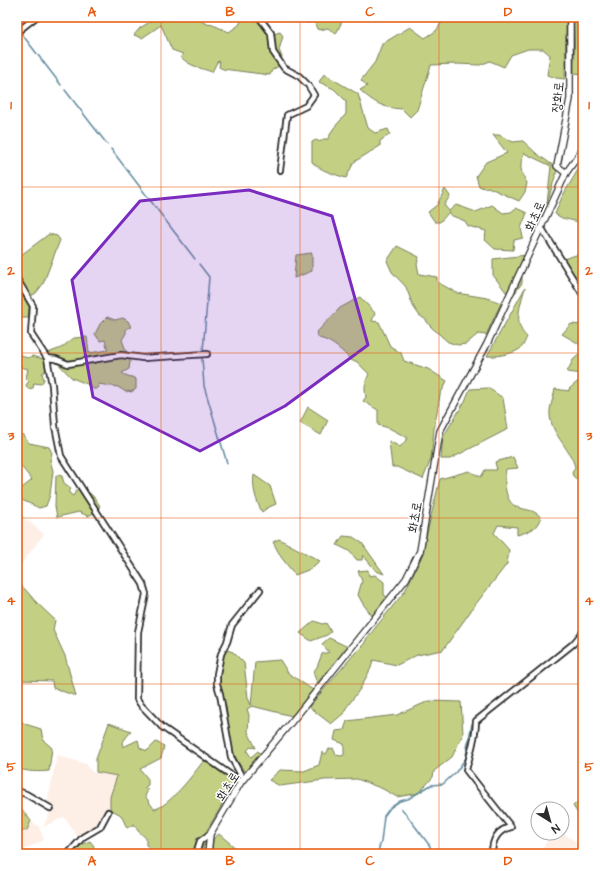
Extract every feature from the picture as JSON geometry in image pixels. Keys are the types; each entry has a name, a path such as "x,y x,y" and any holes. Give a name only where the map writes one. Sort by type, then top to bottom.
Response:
{"street":[{"path":"17,32 36,17"},
{"path":"259,17 271,33 273,52 284,68 299,76 308,85 314,95 306,106 287,115 280,170"},
{"name":"장화로","path":"566,173 557,166 570,99 570,17"},
{"name":"화초로","path":"208,854 210,834 242,781 298,714 406,579 420,551 440,431 487,344 566,173 583,149"},
{"path":"540,227 583,295"},
{"path":"17,278 33,306 31,334 47,358 52,384 55,426 61,456 143,584 146,594 138,632 137,699 162,727 242,781"},
{"path":"47,358 56,359 68,364 121,355 143,358 207,354"},
{"path":"242,781 232,757 217,684 221,654 227,642 232,625 260,590"},
{"path":"492,854 492,847 498,833 503,829 511,827 466,770 473,744 476,721 573,644 583,632"},
{"path":"17,791 26,794 50,808"},
{"path":"68,854 83,837 100,827 108,812"},
{"path":"196,854 200,841 210,834"}],"highlighted area":[{"path":"249,190 332,216 368,345 285,406 200,451 93,397 72,280 140,201"}],"shaded area":[{"path":"17,512 44,534 17,570"},
{"path":"57,755 86,764 92,772 117,776 110,797 110,814 98,825 77,836 64,817 43,827 51,810 47,804"},
{"path":"31,821 39,827 44,840 17,853 17,833 27,830"},
{"path":"570,838 583,846 583,854 540,854 547,841 570,841"}],"green space":[{"path":"158,17 193,17 229,32 239,25 243,17 263,17 274,34 280,32 283,36 279,50 282,57 279,66 272,70 270,75 223,69 219,67 220,61 217,62 212,72 195,66 188,63 181,57 183,54 172,50 161,25 142,38 134,35 140,28"},
{"path":"314,17 344,17 336,34 328,28 320,30 317,29"},
{"path":"445,17 566,17 565,79 547,75 550,55 543,49 528,49 511,55 504,67 490,61 480,65 431,65 417,110 410,117 402,109 379,104 360,90 367,86 361,80 375,62 382,44 410,27 425,38 436,31"},
{"path":"575,17 583,17 583,74 574,73"},
{"path":"324,74 358,94 368,128 375,133 388,129 390,134 380,141 380,146 354,162 346,178 332,174 312,162 312,142 316,140 320,142 323,139 328,139 333,129 346,114 346,101 334,89 319,82"},
{"path":"493,135 499,135 513,142 523,141 537,154 554,166 557,170 547,204 551,166 524,153 521,161 521,168 527,183 525,192 519,201 488,187 484,188 479,186 476,176 486,162 507,153"},
{"path":"583,161 583,223 562,218 555,214 562,197"},
{"path":"445,189 450,196 444,205 449,211 456,205 476,212 492,205 503,213 511,212 516,208 527,213 521,228 523,238 514,240 513,250 495,249 485,240 486,231 468,226 465,221 450,215 449,212 440,222 435,222 428,212 437,205"},
{"path":"49,234 57,236 60,240 43,284 36,293 31,296 17,273 17,258"},
{"path":"397,246 419,257 417,264 419,274 437,277 437,282 457,293 487,298 501,303 486,335 478,334 466,344 458,345 448,342 419,315 413,306 406,287 392,272 387,261"},
{"path":"312,253 312,271 294,278 296,255"},
{"path":"583,253 583,290 563,259"},
{"path":"527,255 518,273 522,277 522,283 515,293 506,292 493,275 493,259"},
{"path":"17,286 29,307 28,318 18,318 17,316"},
{"path":"525,288 519,314 519,325 527,337 524,344 520,349 512,353 498,356 487,356"},
{"path":"360,297 375,313 372,321 379,322 390,346 401,353 404,361 428,369 447,381 440,395 434,429 431,459 423,479 397,467 392,467 389,441 400,447 408,438 389,428 378,425 378,410 363,401 366,397 365,385 369,374 356,361 352,361 333,344 319,338 316,333 340,308"},
{"path":"107,317 115,320 123,318 128,321 131,327 126,329 126,333 122,340 130,361 129,369 122,373 136,379 136,389 131,392 126,392 118,387 98,384 99,387 97,389 93,389 87,384 72,378 48,353 61,348 74,338 87,337 89,353 108,350 105,340 100,341 95,334 100,324"},
{"path":"571,324 583,325 583,346 562,334"},
{"path":"583,351 583,374 567,372 573,360"},
{"path":"17,353 27,358 33,356 46,360 48,369 42,373 44,380 41,384 34,383 33,388 28,389 26,385 29,381 26,378 28,369 17,366"},
{"path":"583,377 583,485 573,476 572,473 575,467 569,453 552,425 550,410 555,389 569,391 569,389"},
{"path":"488,388 503,398 508,429 450,459 441,459 443,437 465,401 470,389"},
{"path":"308,407 328,420 321,435 300,423"},
{"path":"17,433 23,435 29,443 49,447 52,453 50,460 53,471 50,495 46,506 39,508 17,497 17,492 32,480 17,461"},
{"path":"513,457 518,468 506,469 505,484 507,494 511,503 515,506 535,512 541,517 537,525 529,531 517,535 517,527 498,525 494,533 509,550 507,564 443,650 417,655 397,665 373,660 371,668 360,689 344,713 331,724 309,707 364,644 367,638 405,591 421,558 440,479 469,471 481,477 485,470 497,470 495,462"},
{"path":"56,475 62,476 64,483 71,488 69,493 73,496 78,488 82,489 91,494 100,506 94,513 88,516 79,512 57,517 55,506"},
{"path":"254,475 270,486 276,504 262,512 255,494"},
{"path":"343,536 353,537 362,543 384,574 376,571 363,555 362,560 357,560 349,551 337,545"},
{"path":"279,539 320,561 308,570 295,575 281,557 273,542"},
{"path":"368,570 369,576 375,575 384,582 384,594 387,598 373,617 358,595 362,581 358,571"},
{"path":"17,585 23,587 55,620 53,630 65,656 76,696 53,688 52,681 22,680 17,676"},
{"path":"314,621 323,624 326,623 331,632 311,641 300,633"},
{"path":"329,638 348,647 317,683 313,672 317,667 322,654 329,652 322,644"},
{"path":"227,650 233,652 244,663 248,698 251,705 255,662 280,660 288,673 313,690 292,716 252,706 247,709 249,715 248,732 256,748 250,747 247,751 251,757 258,751 261,754 245,772 233,751 226,707 219,682 220,667"},
{"path":"429,701 461,702 463,734 452,757 434,771 433,777 419,793 397,797 383,789 357,779 324,780 280,786 269,780 280,770 304,771 319,765 322,752 326,754 329,749 333,748 336,755 344,755 344,744 334,740 336,731 344,730 347,721 397,715"},
{"path":"17,718 25,724 41,729 43,740 52,748 49,771 41,772 17,768"},
{"path":"109,723 131,731 122,743 123,747 138,740 140,748 147,751 156,742 164,746 161,758 140,769 148,779 148,785 144,788 148,790 145,796 154,809 160,807 174,796 189,780 204,760 235,783 206,832 202,854 153,854 150,848 146,845 146,838 138,831 134,824 127,828 121,815 110,809 110,797 117,776 96,772 96,759"},
{"path":"583,763 583,796 580,780"},
{"path":"583,796 583,821 573,806"},
{"path":"17,803 31,821 27,830 17,833"},
{"path":"219,834 243,854 212,854 213,839"},
{"path":"90,841 94,846 91,854 72,854 83,844"}],"waterway":[{"path":"21,33 61,85"},
{"path":"65,90 107,144"},
{"path":"111,149 195,259"},
{"path":"199,264 209,277 203,351"},
{"path":"202,358 204,386 227,463"},
{"path":"576,643 583,636"},
{"path":"490,713 549,666"},
{"path":"375,854 378,851 381,842 384,816 390,808 400,801 408,799 431,785 443,784 456,772 466,758 472,724"},
{"path":"402,809 430,846 430,854"}]}
